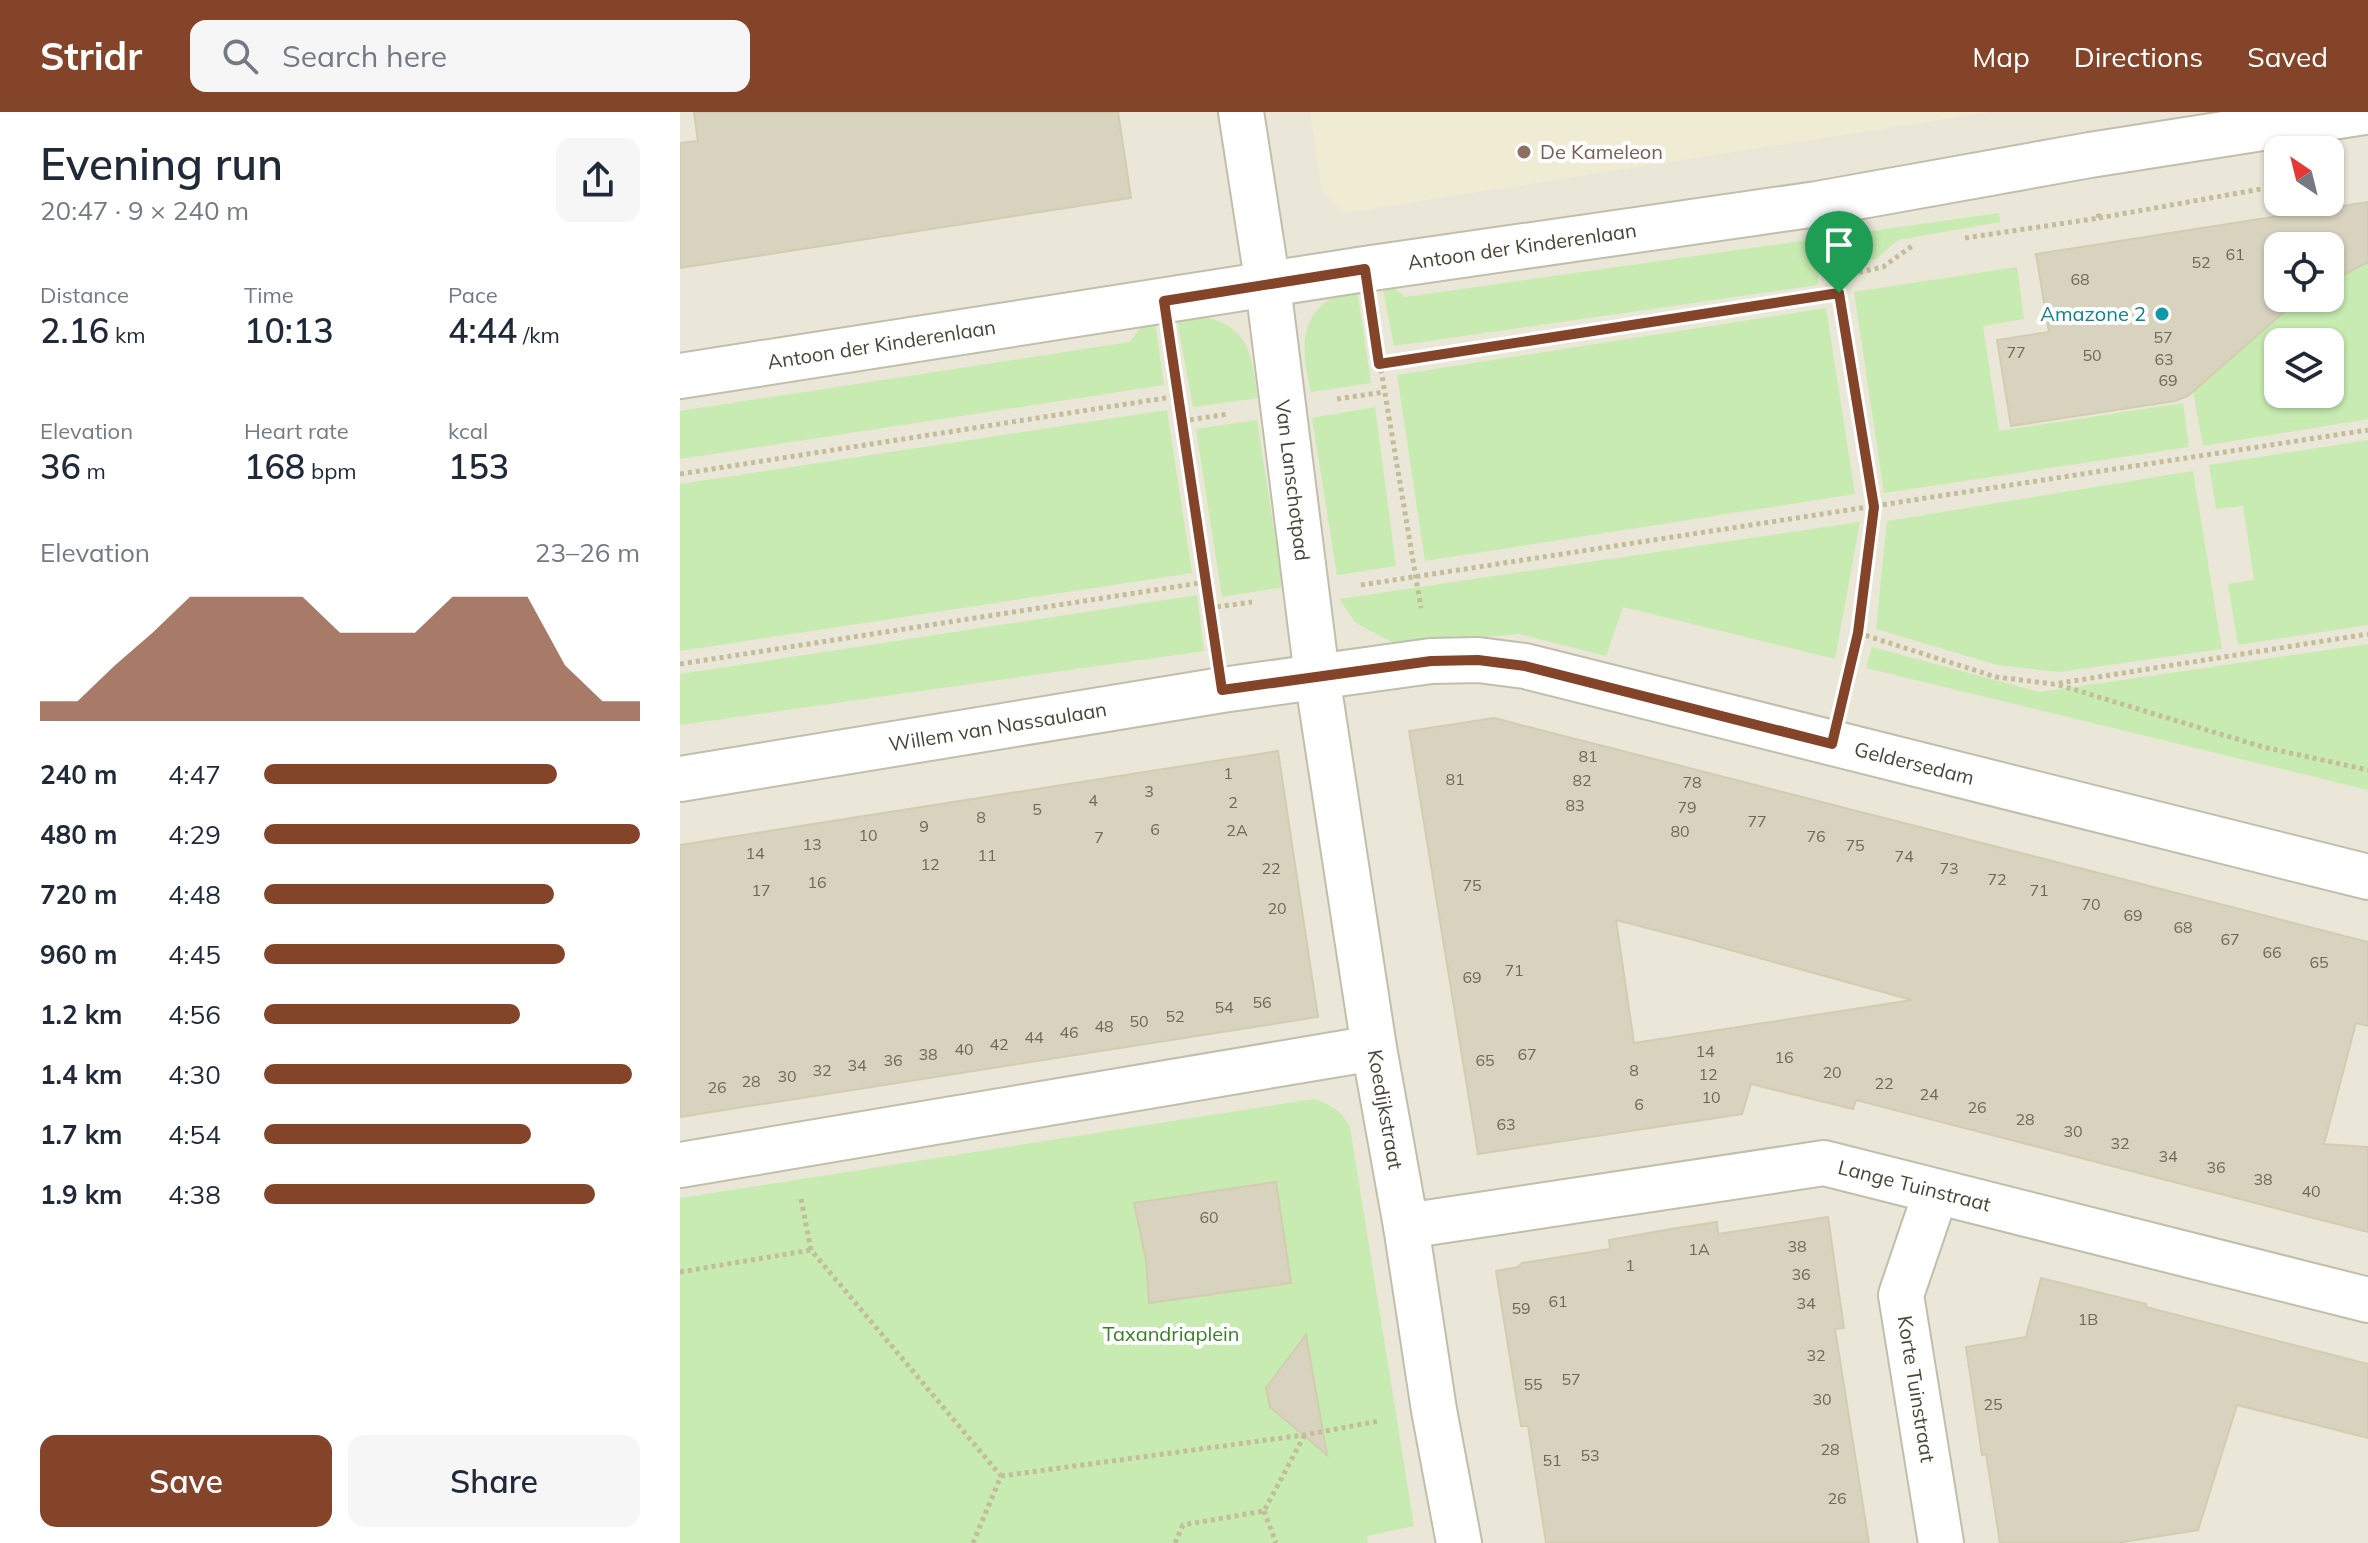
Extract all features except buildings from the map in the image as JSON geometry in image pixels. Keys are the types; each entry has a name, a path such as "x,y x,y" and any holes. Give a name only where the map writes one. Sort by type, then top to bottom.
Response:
{"street":[{"name":"Van Lanschotpad","path":"1241,112 1268,286 1317,676"},
{"name":"Antoon der Kinderenlaan","path":"680,376 1365,269 1817,204 2090,155 2365,112"},
{"name":"Geldersedam","path":"1317,676 1431,661 1478,660 1525,666 2368,877"},
{"name":"Willem van Nassaulaan","path":"680,779 1317,676"},
{"name":"Koedijkstraat","path":"1317,676 1374,1048 1459,1543"},
{"path":"680,1165 1374,1048"},
{"name":"Lange Tuinstraat","path":"1406,1226 1824,1163 2368,1300"},
{"name":"Korte Tuinstraat","path":"1936,1192 1901,1295 1941,1543"}],"path":[{"path":"2090,155 2099,218"},
{"path":"1957,239 2263,189"},
{"path":"1832,744 1858,633 1874,507 1837,277 1883,267 1910,247 1926,244"},
{"path":"1365,269 1431,661"},
{"path":"1379,364 1839,293"},
{"path":"1164,301 1222,690"},
{"path":"680,474 1178,396"},
{"path":"1209,608 2368,430"},
{"path":"680,664 1206,582"},
{"path":"1858,633 1996,677 2054,684 2263,747 2368,770"},
{"path":"2054,684 2368,634"},
{"path":"791,1147 811,1250 1001,1476"},
{"path":"680,1272 811,1250"},
{"path":"1001,1476 1304,1435 1434,1410"},
{"path":"1276,1543 1264,1511 1304,1435"},
{"path":"973,1543 1001,1476"},
{"path":"1175,1543 1183,1525 1264,1511"}],"shaded area":[{"path":"680,112 2368,112 2368,1543 680,1543"},
{"name":"De Kameleon","path":"1310,112 1990,112 1344,213 1322,192"}],"green space":[{"path":"1999,213 2000,222 1898,240 1876,259 1819,268 1818,285 1394,346 1382,284 1388,283 1405,297"},
{"path":"2368,239 2368,419 2203,446 2193,392 2264,329 2264,408 2344,408 2344,328 2265,328 2283,312 2344,312 2344,260"},
{"path":"2017,267 2024,319 1983,326 1999,431 2183,403 2189,447 1884,493 1854,292"},
{"path":"1357,290 1371,383 1311,392 1305,357 1308,327 1314,314 1324,304"},
{"path":"1826,308 1855,494 1425,561 1397,375"},
{"path":"1207,317 1233,329 1247,347 1258,398 1193,407 1177,320"},
{"path":"1155,321 1164,385 680,459 680,411 1130,342 1143,324"},
{"path":"1375,407 1396,566 1337,575 1312,418"},
{"path":"1167,410 1192,573 680,651 680,484"},
{"path":"1257,420 1283,587 1222,597 1196,429"},
{"path":"2368,440 2368,625 2238,645 2228,584 2254,580 2243,506 2216,509 2209,465"},
{"path":"2193,471 2222,649 2060,672 1997,665 1876,629 1887,521"},
{"path":"1860,522 1835,659 1623,607 1606,656 1519,634 1397,645 1356,623 1339,599"},
{"path":"1197,595 1204,651 680,725 680,674"},
{"path":"2368,644 2368,790 1866,668 1872,647 2040,692"},
{"name":"Taxandriaplein","path":"1314,1099 1335,1109 1350,1127 1414,1526 1367,1536 1368,1543 680,1543 680,1198"}],"place":[{"name":"De Kameleon","path":"1524,152"},
{"name":"Amazone 2","path":"2162,314"}],"route":[{"path":"1365,269 1379,364 1839,293 1874,507 1858,633 1832,744 1525,666 1478,660 1431,661 1222,690 1164,301 1365,269"}]}
